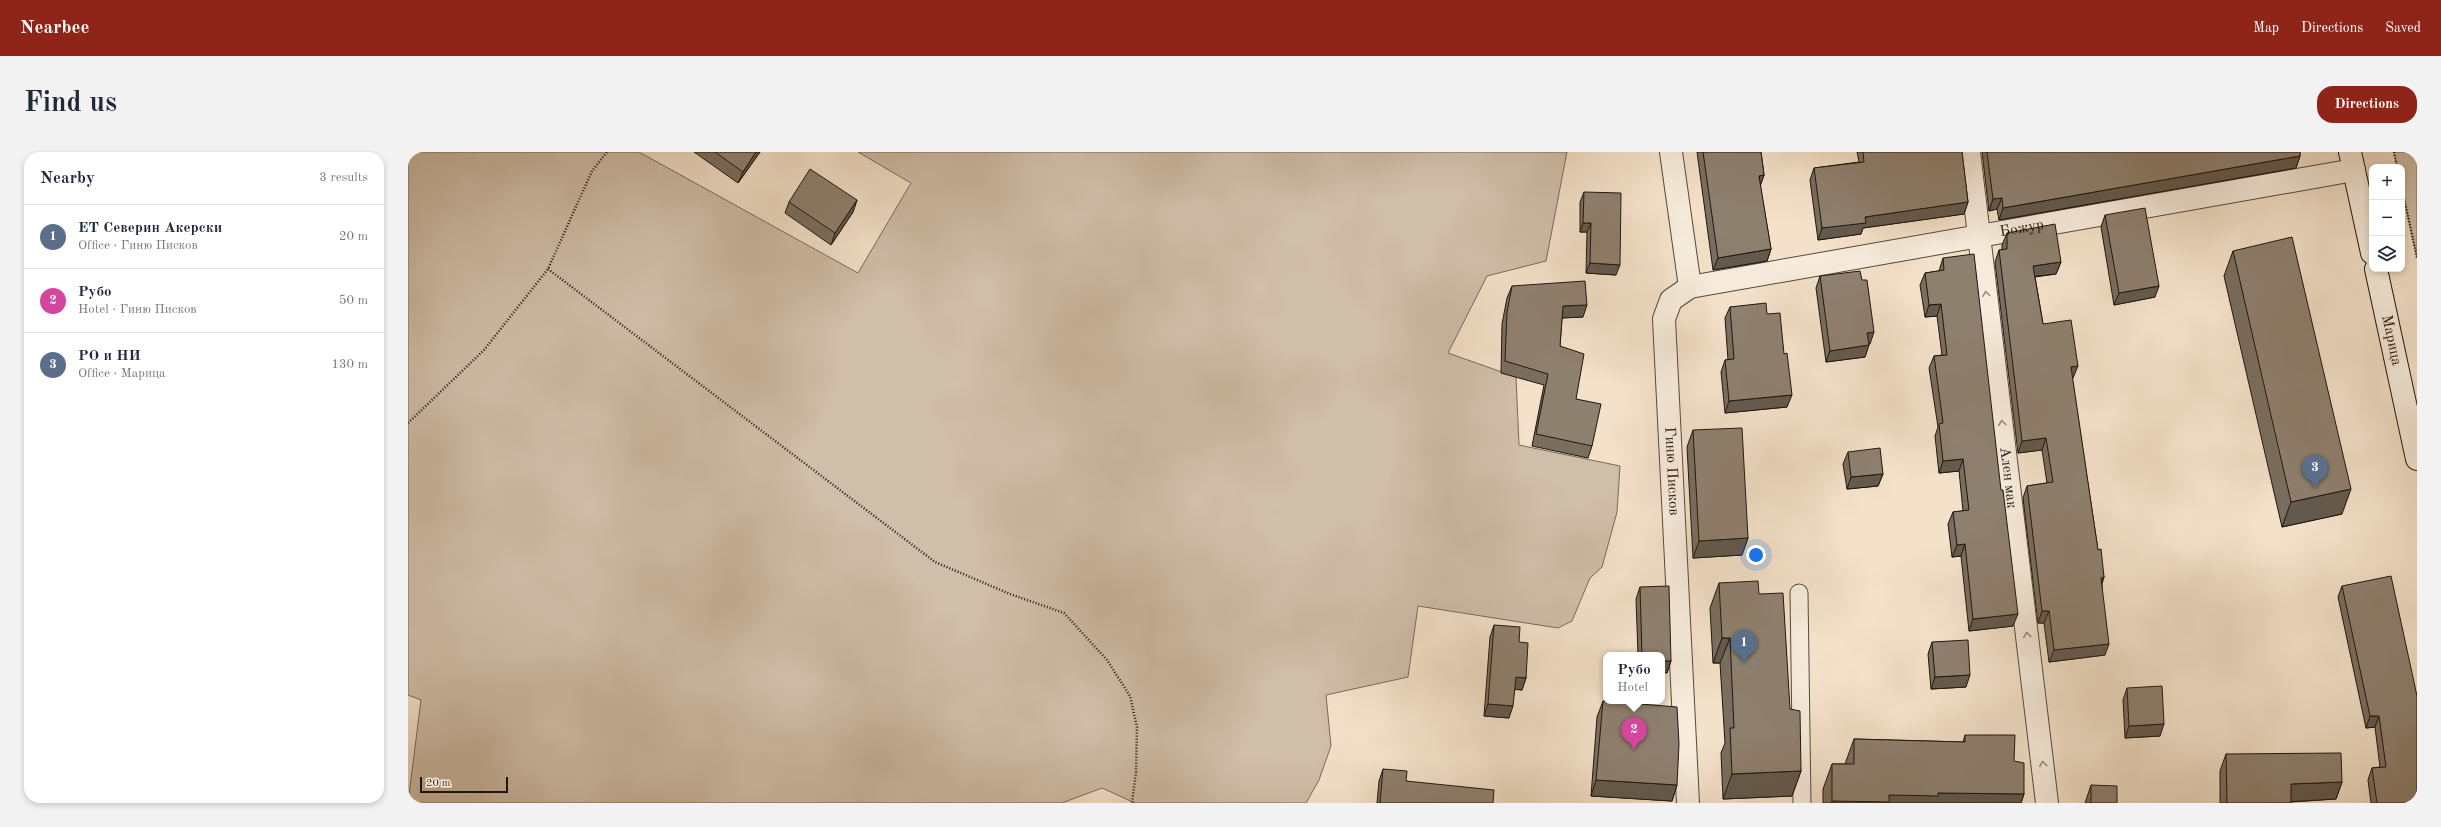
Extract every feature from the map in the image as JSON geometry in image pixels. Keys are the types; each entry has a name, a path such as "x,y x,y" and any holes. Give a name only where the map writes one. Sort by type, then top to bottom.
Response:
{"street":[{"path":"1671,152 1690,287"},
{"name":"Ален мак","path":"1969,152 2047,803"},
{"path":"2352,161 2369,238"},
{"name":"Божур","path":"1690,287 1979,234 2352,161"},
{"name":"Марица","path":"2377,272 2417,459"},
{"name":"Гиню Писков","path":"1688,803 1664,320 1671,300 1690,287"}],"lane":[{"path":"1799,593 1802,803"}],"path":[{"path":"408,423 484,350 548,269 592,171 607,152"},
{"path":"2394,152 2396,164"},
{"path":"2404,200 2417,258"},
{"path":"548,269 935,562 1010,594 1064,613 1107,660 1130,696 1137,727 1136,772 1132,803"}],"shaded area":[{"path":"408,152 639,152 858,273 911,183 858,152 1567,152 1546,261 1487,276 1448,353 1516,377 1519,445 1620,466 1617,512 1602,567 1590,578 1572,621 1558,628 1418,606 1408,677 1326,695 1331,746 1319,780 1306,803 1135,803 1102,788 1062,803 408,803 421,700 408,695"},
{"path":"2394,152 2417,152 2417,258 2405,203 2405,164 2396,164"}],"building":[{"path":"715,152 756,152 743,172"},
{"path":"1703,152 1761,152 1764,175 1759,176 1771,249 1718,258"},
{"path":"1863,152 1962,152 1968,202 1865,217 1866,223 1822,228 1814,168 1864,162"},
{"path":"1987,152 2300,152 2300,156 2003,208 2002,198 1993,199"},
{"path":"810,169 857,200 835,233 789,202"},
{"path":"1584,192 1621,193 1620,265 1590,263 1591,223 1583,223"},
{"path":"2145,208 2159,286 2119,293 2105,215"},
{"path":"2055,224 2061,262 2033,266 2043,324 2071,320 2078,366 2071,367 2098,550 2101,549 2104,577 2101,578 2109,644 2054,650 2049,611 2042,611 2027,486 2053,482 2046,438 2022,441 1999,250 2007,249 2007,233"},
{"path":"2292,237 2351,489 2291,502 2233,251"},
{"path":"1974,254 2001,490 2003,490 2018,614 1973,619 1965,544 1957,545 1953,512 1969,510 1963,459 1943,461 1939,424 1943,423 1934,356 1947,355 1941,304 1929,305 1925,273 1944,270 1943,258"},
{"path":"1860,271 1862,280 1867,280 1874,332 1867,333 1869,345 1830,351 1820,276"},
{"path":"1585,281 1587,305 1563,306 1560,346 1584,354 1576,399 1601,404 1592,446 1536,434 1548,374 1505,361 1507,312 1512,286"},
{"path":"1766,303 1767,314 1780,313 1784,354 1787,353 1792,395 1729,401 1725,360 1734,359 1730,307"},
{"path":"1742,428 1748,538 1699,541 1693,430"},
{"path":"1880,448 1883,474 1851,477 1848,452"},
{"path":"2391,576 2417,696 2417,803 2377,803 2372,768 2386,767 2379,716 2370,716 2342,586"},
{"path":"1758,581 1759,594 1783,593 1790,709 1800,711 1801,771 1732,774 1730,728 1734,728 1730,638 1722,638 1719,583"},
{"path":"1669,586 1671,661 1665,661 1665,652 1642,652 1640,587"},
{"path":"1494,625 1520,627 1519,642 1528,643 1526,678 1516,677 1513,706 1488,704"},
{"path":"1968,640 1970,675 1935,677 1932,642"},
{"path":"2162,686 2164,724 2129,726 2127,688"},
{"path":"1603,701 1603,704 1640,704 1677,707 1679,744 1677,785 1596,780"},
{"path":"1965,735 2015,735 2014,761 2024,763 2024,794 1938,793 1938,796 1889,795 1889,802 1832,801 1832,764 1854,764 1854,739 1965,742"},
{"path":"2341,753 2342,782 2291,784 2291,803 2227,803 2226,754"},
{"path":"1383,769 1407,771 1406,781 1494,790 1493,803 1380,803"},
{"path":"2091,785 2117,786 2117,803 2091,803"}],"place":[{"name":"РО и НИ","path":"2315,488"},
{"name":"ЕТ Северин Акерски","path":"1744,663"},
{"name":"Рубо","path":"1634,750"}]}
